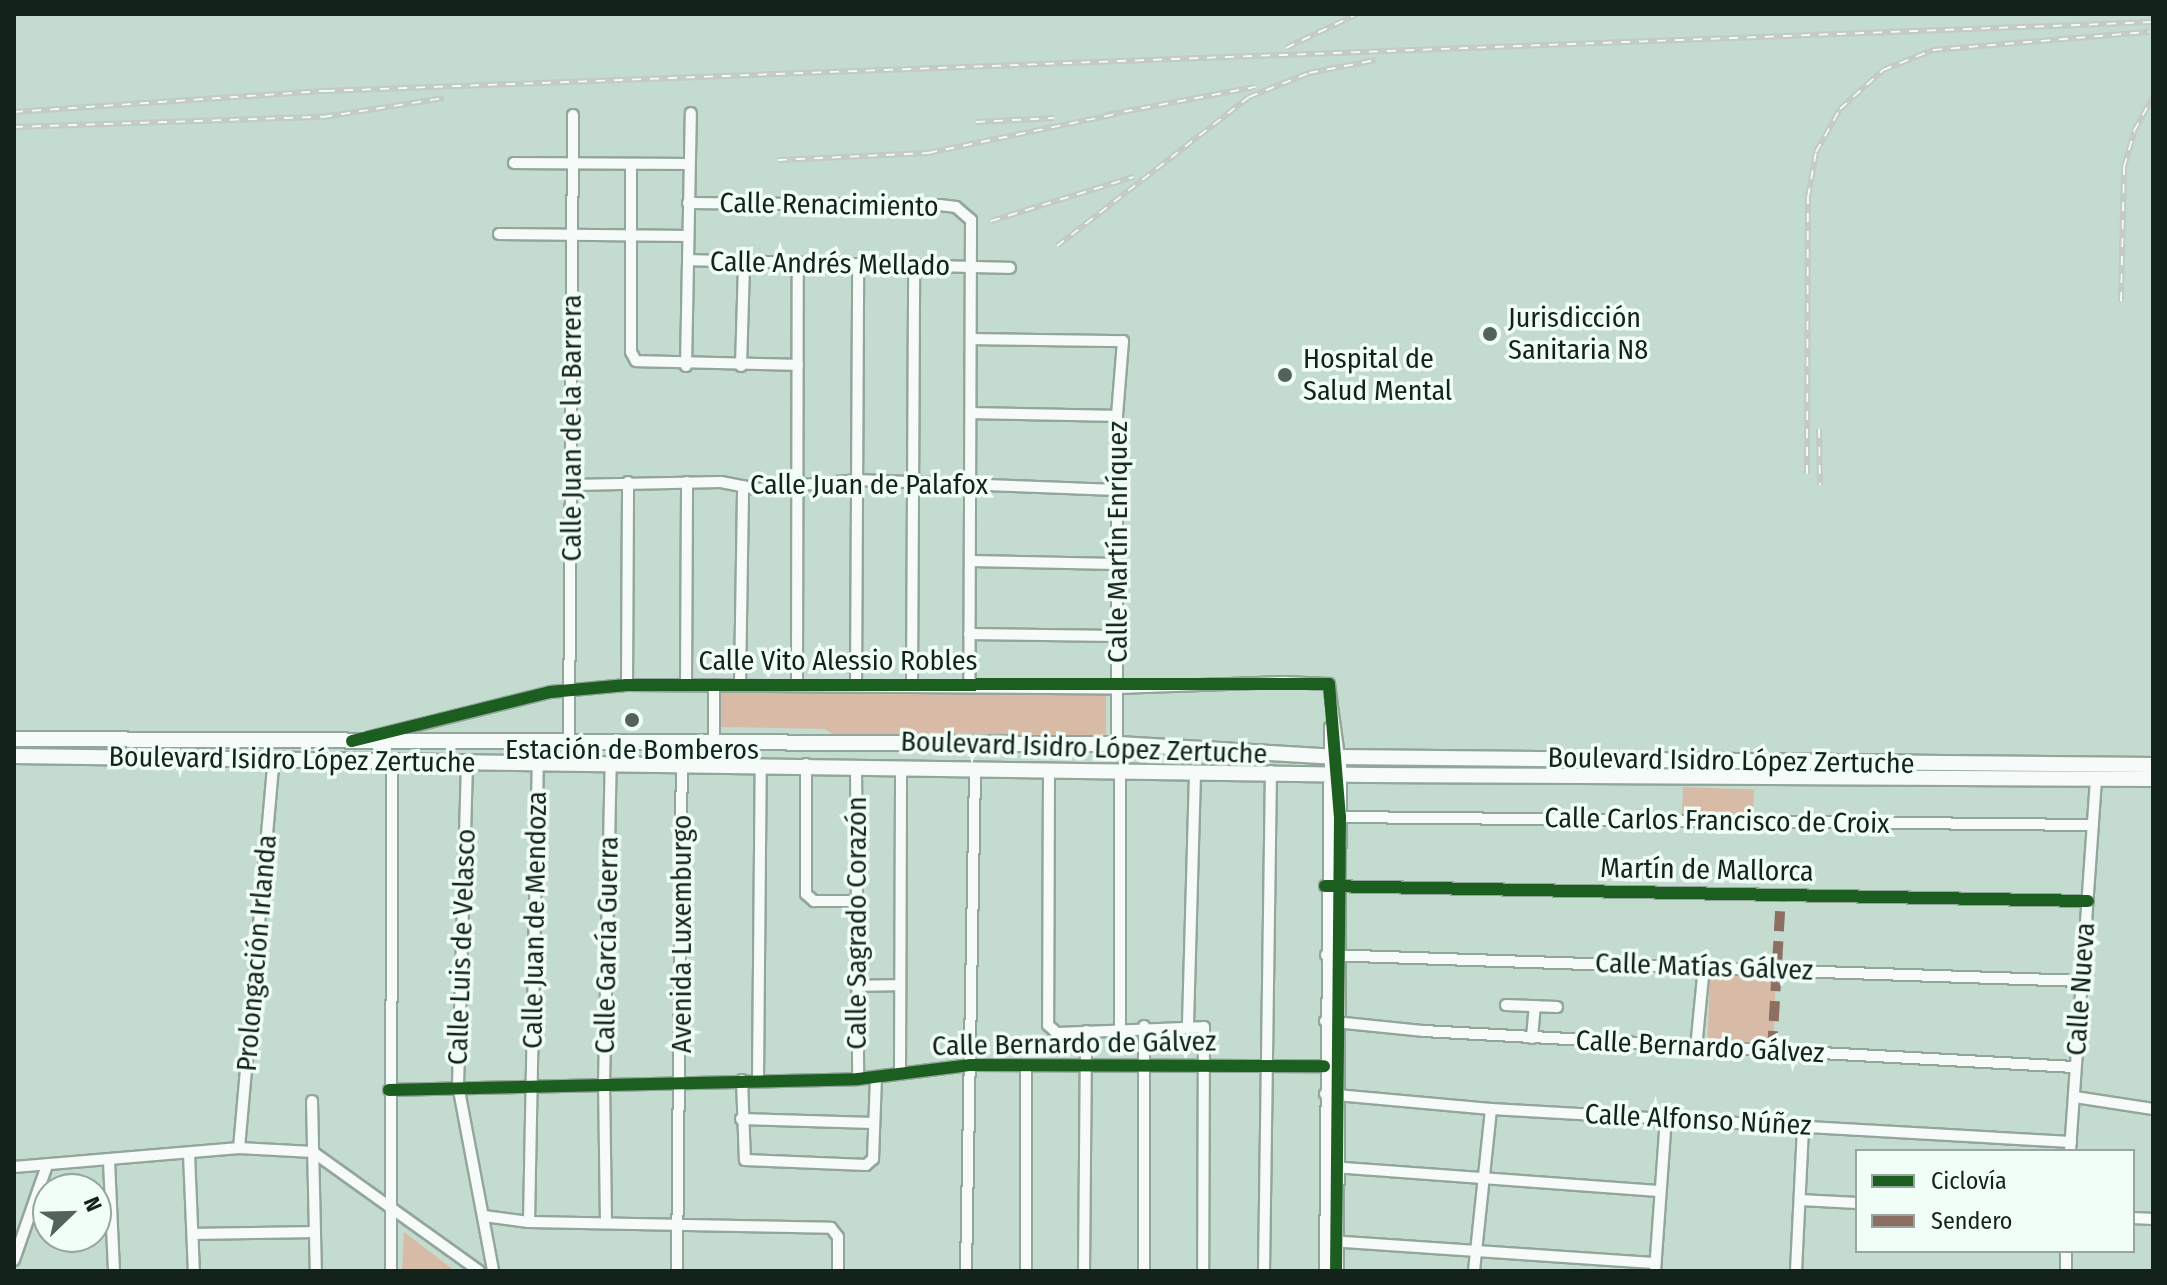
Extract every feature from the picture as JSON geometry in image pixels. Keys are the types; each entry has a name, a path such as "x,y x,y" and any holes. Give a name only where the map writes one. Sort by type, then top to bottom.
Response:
{"main road":[{"name":"Boulevard Isidro López Zertuche","path":"14,739 1117,744 1333,756 1937,770 2153,779"},
{"path":"100,757 102,740"},
{"name":"Boulevard Isidro López Zertuche","path":"14,756 467,763 806,764 1195,773 1937,770 2153,765"},
{"path":"1333,756 1340,817 1333,886 1331,1022 1330,1241 1336,1271"}],"street":[{"path":"686,366 691,113"},
{"name":"Calle Juan de la Barrera","path":"569,740 576,163 573,115"},
{"name":"Calle Renacimiento","path":"514,163 689,164"},
{"path":"631,165 631,352 640,364 798,365"},
{"name":"Calle Renacimiento","path":"688,203 940,205 967,214 974,231 972,267"},
{"path":"499,234 688,236"},
{"name":"Calle Andrés Mellado","path":"689,260 1010,268"},
{"path":"741,366 744,262"},
{"path":"797,685 800,482 798,263"},
{"path":"912,685 914,264"},
{"path":"856,685 858,265"},
{"path":"969,685 972,267"},
{"name":"Calle Martín Enríquez","path":"972,339 1123,341 1117,416 1117,744"},
{"path":"973,413 1117,416"},
{"name":"Calle Juan de Palafox","path":"572,485 687,482 743,486 856,480 1118,490"},
{"path":"627,685 628,482"},
{"path":"686,684 687,482"},
{"path":"740,684 743,486"},
{"path":"971,561 1117,564"},
{"path":"969,634 1118,636"},
{"name":"Calle Vito Alessio Robles","path":"352,741 571,689 627,685 1117,688 1329,684 1333,756"},
{"path":"714,685 714,764"},
{"name":"Avenida Luxemburgo","path":"677,1271 682,740"},
{"name":"Prolongación Irlanda","path":"239,1148 274,758"},
{"path":"391,1271 392,761"},
{"name":"Calle Luis de Velasco","path":"467,763 458,1085 493,1271"},
{"name":"Calle Juan de Mendoza","path":"529,1222 538,763"},
{"name":"Calle García Guerra","path":"606,1223 604,1084 611,763"},
{"path":"806,764 806,894 814,901 856,901"},
{"path":"758,1079 761,765"},
{"name":"Calle Sagrado Corazón","path":"856,766 858,1079"},
{"path":"900,1072 901,768"},
{"path":"966,1271 975,768"},
{"path":"1049,769 1048,1025 1057,1033 1120,1026 1194,1024 1205,1029 1203,1271"},
{"path":"1120,770 1120,1026"},
{"path":"1264,1271 1271,771"},
{"path":"1194,1024 1195,773"},
{"path":"1333,773 1333,886"},
{"name":"Calle Nueva","path":"2071,1146 2096,779"},
{"name":"Calle Carlos Francisco de Croix","path":"1340,817 2093,825"},
{"name":"Martín de Mallorca","path":"1333,886 2088,901"},
{"name":"Calle Matías Gálvez","path":"1332,955 2083,981"},
{"path":"1696,1048 1704,966"},
{"path":"856,986 900,985"},
{"path":"1506,1005 1557,1007"},
{"path":"1532,1038 1535,1006"},
{"path":"1331,1022 1324,1066 1331,1094"},
{"name":"Calle Bernardo Gálvez","path":"1331,1022 1696,1048 2075,1067"},
{"path":"1144,1026 1148,1066 1144,1271"},
{"path":"1084,1271 1086,1031"},
{"name":"Calle Bernardo de Gálvez","path":"389,1090 458,1085 858,1079 971,1065 1324,1066"},
{"path":"1026,1065 1026,1271"},
{"path":"742,1080 741,1152 747,1161 866,1165 873,1159 876,1078"},
{"name":"Calle Alfonso Núñez","path":"1331,1094 1491,1109 1666,1117 2071,1146"},
{"path":"2075,1097 2153,1109"},
{"path":"312,1101 316,1271"},
{"path":"1474,1271 1491,1109"},
{"path":"1325,1271 1330,1241 1655,1267 1666,1117"},
{"path":"741,1119 873,1123"},
{"path":"1796,1271 1803,1126"},
{"path":"14,1167 239,1148 313,1152 479,1271"},
{"path":"189,1154 194,1271"},
{"path":"109,1161 114,1271"},
{"path":"14,1260 47,1165"},
{"path":"1331,1168 1660,1191"},
{"path":"1800,1200 1855,1203"},
{"path":"484,1216 529,1222 831,1228 838,1237 838,1271"},
{"path":"193,1234 314,1232"}],"shaded area":[{"path":"1106,690 1106,736 837,737 825,729 720,727 719,691"},
{"path":"1683,787 1754,789 1753,818 1682,816"},
{"path":"1710,972 1776,974 1774,1043 1708,1041"},
{"path":"404,1232 455,1271 402,1271"}],"railway":[{"path":"1286,48 1357,14"},
{"path":"14,112 326,91 2153,22"},
{"path":"1807,474 1808,197 1816,152 1840,109 1883,70 1933,50 2149,32"},
{"path":"1057,246 1249,97 1309,73 1376,60"},
{"path":"1106,115 1255,87"},
{"path":"2121,301 2124,167 2134,131 2153,97"},
{"path":"14,127 323,117 444,98"},
{"path":"778,160 928,153 1117,114"},
{"path":"976,122 1054,118"},
{"path":"991,221 1133,177"},
{"path":"1819,429 1820,485"}],"marked path":[{"path":"1772,1051 1781,895"}],"cycle path":[{"path":"352,741 550,692 627,685 1329,684 1340,817 1336,1271"},
{"path":"1325,886 2088,901"},
{"path":"389,1090 858,1079 971,1065 1324,1066"}],"place":[{"name":"Jurisdicción Sanitaria N8","path":"1490,334"},
{"name":"Hospital de Salud Mental","path":"1285,375"},
{"name":"Estación de Bomberos","path":"632,720"}]}
